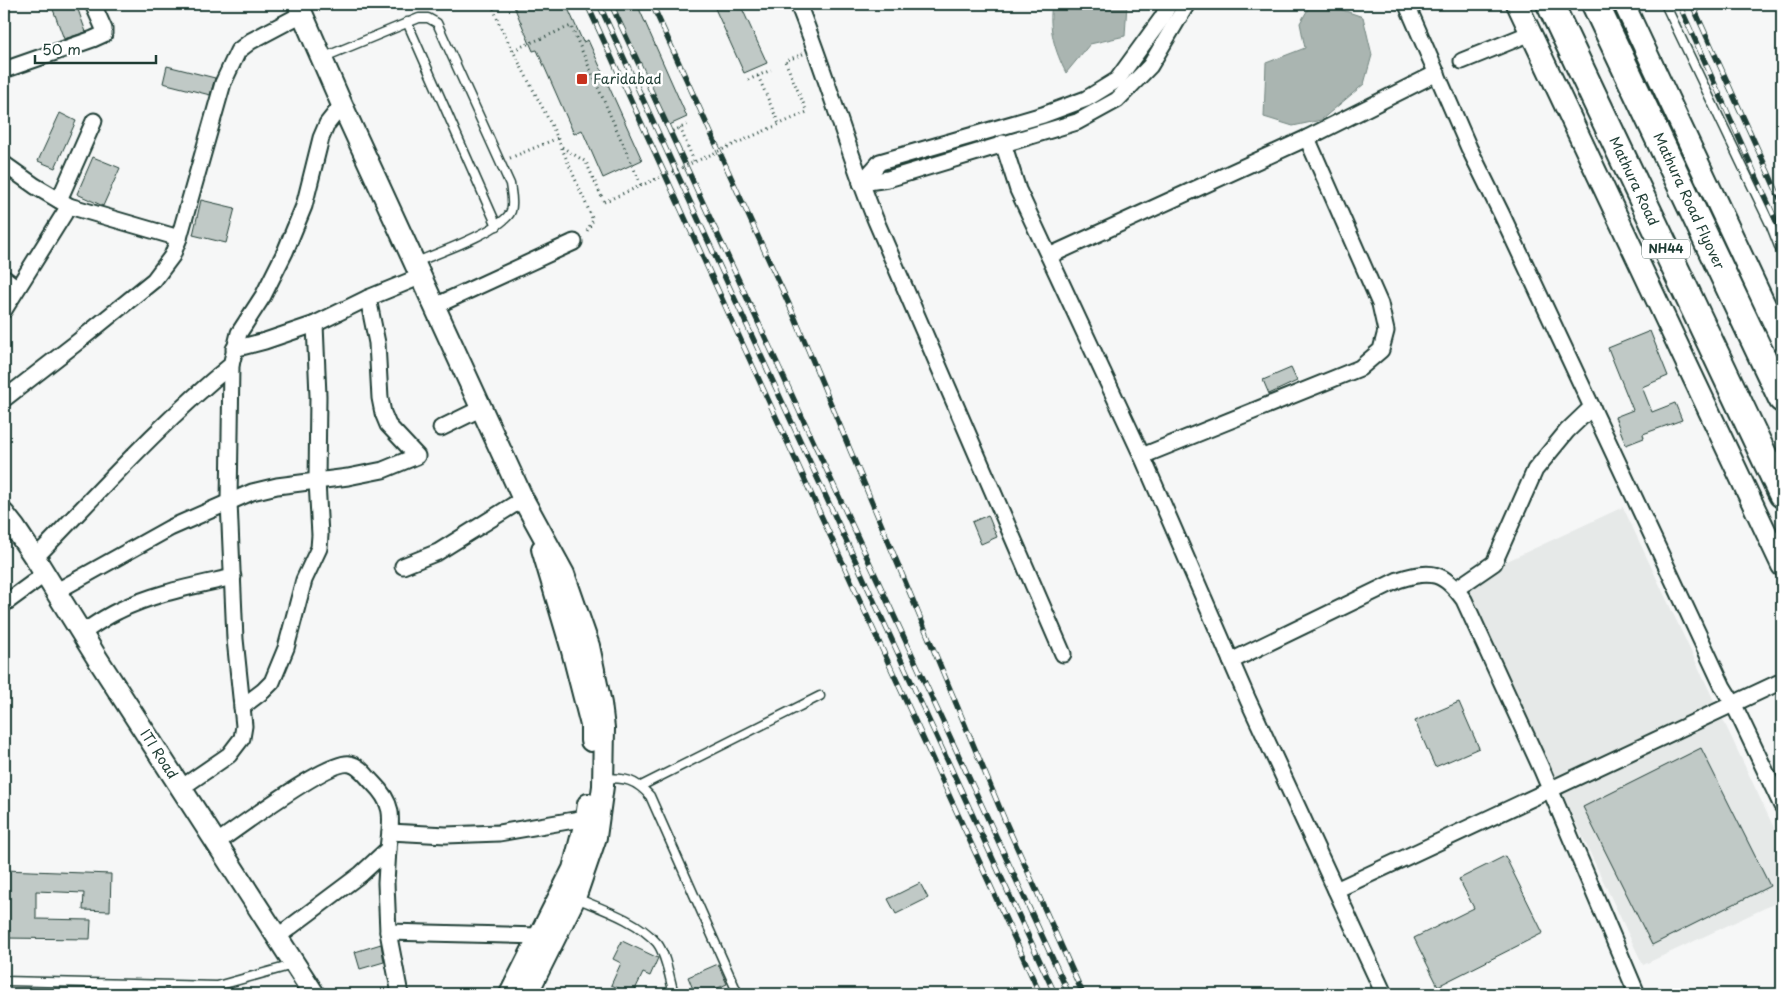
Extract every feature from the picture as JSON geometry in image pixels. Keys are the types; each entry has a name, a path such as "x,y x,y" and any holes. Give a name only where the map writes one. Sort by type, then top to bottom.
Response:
{"highway":[{"name":"Mathura Road","path":"1550,4 1782,494"},
{"name":"Mathura Road Flyover","path":"1595,4 1782,399"}],"street":[{"path":"4,70 104,34 104,29 93,4"},
{"path":"798,4 816,48 861,183 1062,654"},
{"path":"861,183 880,162 1043,115 1086,99 1117,80 1162,18 1169,4"},
{"path":"861,183 888,179 1077,122 1117,100 1150,66 1187,4"},
{"path":"1517,4 1782,566"},
{"path":"1624,4 1782,341"},
{"path":"1407,5 1469,148 1723,687 1734,705 1782,806"},
{"path":"4,399 154,280 172,256 179,238 223,83 238,51 300,9 342,105 523,499 564,574 588,646 601,704 604,728 604,778 596,837 575,898 527,994"},
{"path":"1462,61 1531,33"},
{"path":"1049,256 1307,138 1437,73"},
{"path":"181,788 229,755 242,738 244,726 235,639 228,502 231,365 234,349 239,333 263,296 285,252 304,206 321,138 327,124 342,105"},
{"path":"4,310 64,203 94,121"},
{"path":"1142,456 1360,368 1381,350 1386,331 1380,304 1307,138"},
{"path":"1004,143 1018,190 1142,456 1231,661 1384,994"},
{"path":"4,164 35,186 64,203 179,238"},
{"path":"435,306 574,242"},
{"path":"234,349 315,324 368,298 418,269"},
{"path":"4,278 17,288"},
{"path":"56,591 170,528 252,492 277,486 348,477 383,470 417,456 388,425 383,413 380,398 377,343 368,298"},
{"path":"242,707 272,682 286,648 304,580 319,548 317,481 318,396 315,324"},
{"path":"4,604 40,566 168,419 196,393 231,365"},
{"path":"1456,589 1494,563 1535,470 1567,432 1592,407"},
{"path":"441,428 482,408"},
{"path":"403,566 438,552 523,499"},
{"name":"ITI Road","path":"4,514 40,566 314,994"},
{"path":"510,994 573,869 586,818 591,773 590,725 571,648 536,525"},
{"path":"1231,661 1398,580 1417,573 1437,575 1452,584 1464,600 1551,789 1637,994"},
{"path":"82,633 117,611 138,602 164,593 233,577"},
{"path":"1336,890 1782,681"},
{"path":"216,843 303,784 342,764 350,764 360,769 383,792 391,815 386,883 388,932 400,994"},
{"path":"390,832 446,835 499,833 586,818"},
{"path":"277,937 361,874 388,850"},
{"path":"388,932 540,936"}],"lane":[{"path":"1665,4 1771,226 1782,254"},
{"path":"322,58 419,18 428,18 437,23 510,184 512,196 511,211 497,226 418,269"},
{"path":"407,22 497,226"},
{"path":"640,786 820,696"},
{"path":"604,778 623,778 640,786 650,796 738,994"},
{"path":"575,898 630,922 657,943 664,956 674,994"},
{"path":"4,981 217,986 295,965"}],"path":[{"path":"492,4 500,26 558,138 593,220 588,232 574,242"},
{"path":"513,50 570,26 642,185"},
{"path":"562,147 586,162 604,202 807,112 785,61"},
{"path":"748,80 771,70"},
{"path":"758,76 779,124"},
{"path":"668,133 690,124"},
{"path":"680,128 694,162"},
{"path":"500,162 558,138"}],"shaded area":[{"path":"1052,4 1127,4 1125,36 1090,44 1066,73 1053,40"},
{"path":"1311,4 1325,4 1363,17 1372,55 1364,84 1321,120 1293,126 1264,117 1266,63 1305,48 1300,23"},
{"path":"1623,507 1782,845 1782,900 1643,965 1462,582"}],"building":[{"path":"51,4 76,4 86,32 64,39"},
{"path":"513,4 566,4 583,42 588,40 642,160 603,178 582,130 574,134 537,50 533,51"},
{"path":"611,4 637,4 687,117 665,127"},
{"path":"713,4 740,4 767,63 744,73"},
{"path":"167,66 215,78 210,95 163,83"},
{"path":"60,113 76,121 55,168 38,161"},
{"path":"93,157 120,168 103,206 77,194"},
{"path":"201,200 235,208 226,243 193,235"},
{"path":"1650,331 1668,376 1642,387 1652,412 1675,403 1682,420 1643,434 1644,438 1626,445 1615,417 1633,410 1608,348"},
{"path":"1291,368 1297,381 1269,394 1263,380"},
{"path":"988,515 997,537 981,544 972,522"},
{"path":"1459,702 1479,748 1435,767 1415,721"},
{"path":"1701,748 1770,886 1652,945 1583,807"},
{"path":"1505,856 1543,933 1438,986 1414,938 1474,908 1459,879"},
{"path":"4,870 111,874 110,911 83,910 84,893 36,891 36,919 91,920 90,939 4,938"},
{"path":"920,883 928,898 896,914 888,899"},
{"path":"622,941 658,958 650,976 643,973 633,994 611,985 621,963 613,959"},
{"path":"381,944 384,962 360,969 355,952"},
{"path":"718,964 727,984 704,994 695,994 688,977"}],"railway":[{"path":"587,4 1040,994"},
{"path":"599,4 1055,994"},
{"path":"611,4 1069,994"},
{"path":"652,4 792,311 1006,823 1083,994"},
{"path":"1679,4 1782,234"},
{"path":"1692,4 1782,203"}],"place":[{"name":"Faridabad","path":"582,79"}]}
